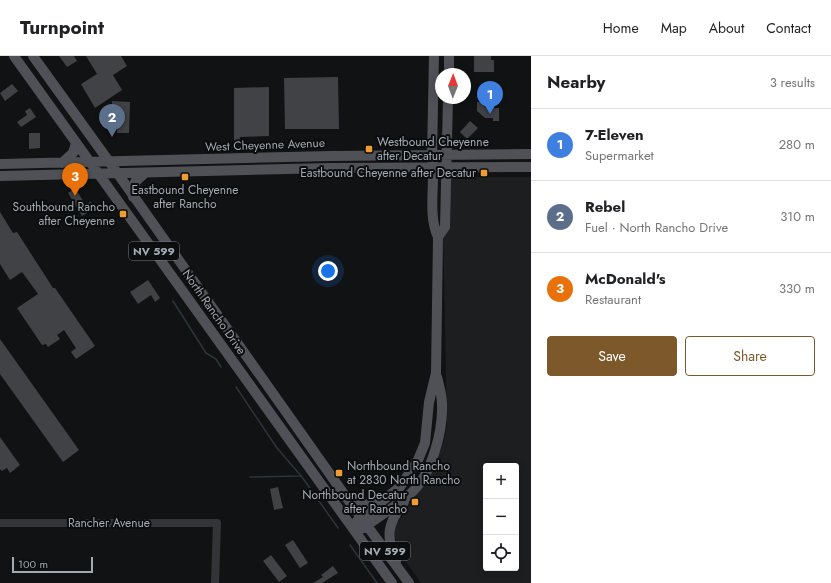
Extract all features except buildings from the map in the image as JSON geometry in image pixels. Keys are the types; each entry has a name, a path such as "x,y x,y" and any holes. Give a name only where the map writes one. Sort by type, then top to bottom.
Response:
{"main road":[{"name":"North Rancho Drive","path":"14,56 392,583"},
{"name":"North Rancho Drive","path":"33,56 118,174 250,363 407,580"},
{"path":"364,522 400,488 418,460 425,439 436,373 438,237 433,227 434,167 432,155 434,56"},
{"path":"449,56 449,68"},
{"path":"438,237 445,227 446,167 448,154 448,104"},
{"path":"62,163 73,153 76,143"},
{"name":"West Cheyenne Avenue","path":"0,164 448,154 531,154"},
{"name":"West Cheyenne Avenue","path":"0,176 434,167 531,167"},
{"path":"133,197 135,182 145,173"},
{"path":"240,371 250,363"},
{"path":"407,580 393,552 389,530 394,517 412,493 429,466 439,436 442,402 436,373"},
{"path":"353,529 412,493"},
{"path":"346,497 358,504 371,504 385,501"}],"street":[{"name":"Rancher Avenue","path":"0,524 217,523 215,583"}],"shaded area":[{"path":"442,177 531,177 531,583 421,583 400,553 395,538 395,527 433,470 444,441 447,425"}],"waterway":[{"path":"173,301 206,353 216,359 221,367"},
{"path":"236,387 277,448 302,477 338,528"},
{"path":"250,477 300,476"},
{"path":"350,545 377,583"}],"place":[{"name":"7-Eleven","path":"490,114"},
{"name":"Rebel","path":"112,137"},
{"name":"Westbound Cheyenne after Decatur","path":"369,149"},
{"name":"Eastbound Cheyenne after Decatur","path":"484,173"},
{"name":"Eastbound Cheyenne after Rancho","path":"185,177"},
{"name":"McDonald's","path":"75,196"},
{"name":"Southbound Rancho after Cheyenne","path":"123,214"},
{"name":"Northbound Rancho at 2830 North Rancho","path":"339,473"},
{"name":"Northbound Decatur after Rancho","path":"415,502"}]}
